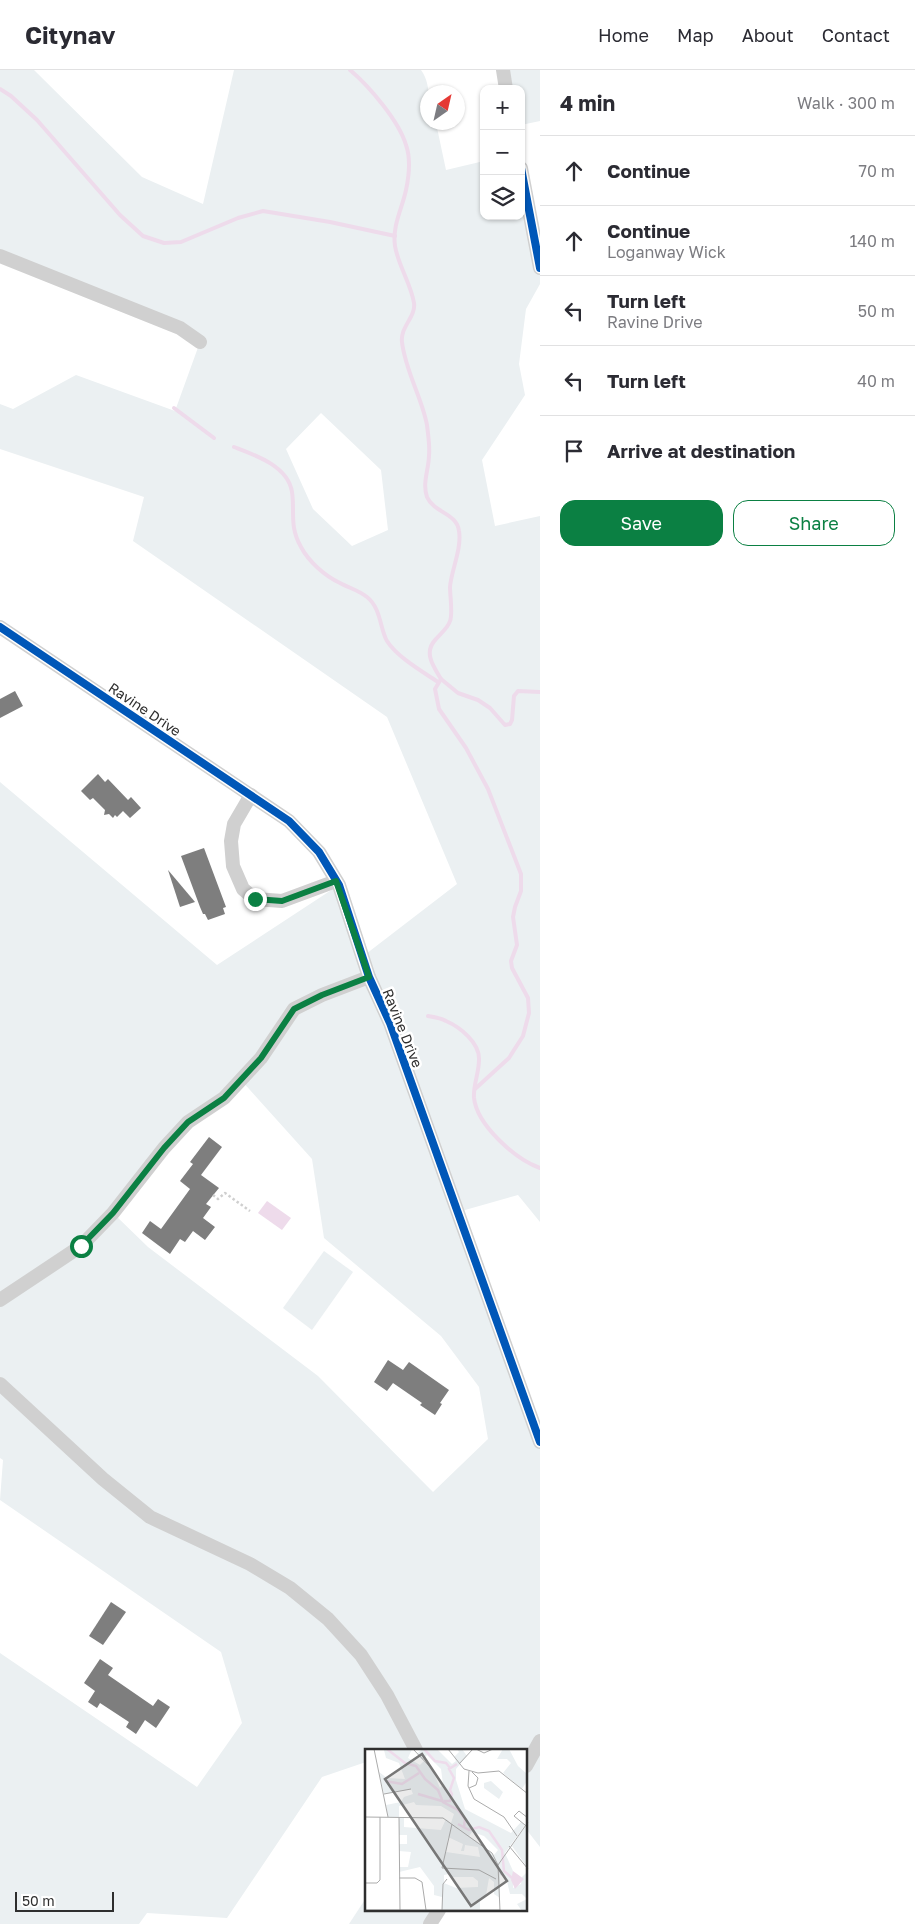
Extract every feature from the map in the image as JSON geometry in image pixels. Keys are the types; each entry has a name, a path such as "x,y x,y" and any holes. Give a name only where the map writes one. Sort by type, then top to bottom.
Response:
{"street":[{"path":"503,70 505,85"},
{"path":"522,175 540,268"},
{"path":"0,256 180,328 200,342"},
{"name":"Ravine Drive","path":"0,627 289,821 319,852 336,881 369,977 390,1023 540,1442"},
{"path":"251,795 234,824 231,841 233,866 243,888 255,899 282,901 336,881"},
{"path":"0,1300 81,1246 113,1213 164,1148 188,1122 224,1098 261,1058 294,1009 322,995 369,977"},
{"path":"0,1384 103,1479 150,1517 250,1564 290,1588 328,1619 361,1655 387,1695 415,1749"},
{"path":"528,1762 540,1741"},
{"path":"430,1924 438,1912"}],"path":[{"path":"213,1195 218,1199 225,1193 250,1211"}],"shaded area":[{"path":"0,70 34,70 142,177 203,204 234,70 421,70 428,85 420,85 420,130 437,130 446,170 480,162 480,220 525,220 525,189 540,268 540,284 526,309 519,364 525,395 482,460 495,526 540,516 540,1222 518,1195 458,1212 540,1442 540,1847 528,1832 528,1749 365,1749 365,1762 322,1777 227,1918 147,1913 139,1924 0,1924 0,1653 197,1787 242,1723 221,1652 0,1500 3,1460 0,1458 0,782 217,965 339,885 362,957 457,884 387,717 133,541 144,497 0,449 0,404 13,409 76,375 175,411 200,342 0,256","holes":["321,413 381,470 388,530 352,546 313,509 286,449","241,1080 312,1159 324,1238 441,1336 479,1387 488,1439 433,1492 318,1376 148,1247 113,1213 188,1122"]},
{"path":"503,70 540,70 540,121 525,124 525,85 505,85"},
{"path":"267,1201 291,1218 282,1230 258,1213"},
{"path":"324,1251 353,1272 312,1330 283,1308"},
{"path":"365,1900 365,1912 438,1912 430,1924 349,1924"}],"building":[{"path":"15,691 23,706 0,718 0,699"},
{"path":"98,774 105,782 108,779 128,800 131,797 141,808 130,818 123,811 113,818 109,814 104,815 105,810 93,798 90,800 81,791"},
{"path":"204,848 226,907 223,908 225,914 208,920 200,907 181,856"},
{"path":"168,870 195,902 180,907"},
{"path":"209,1137 222,1147 201,1175 219,1188 206,1204 211,1207 203,1218 215,1227 205,1240 193,1231 185,1242 180,1239 170,1254 142,1233 150,1221 161,1229 190,1189 180,1181 193,1164 190,1162"},
{"path":"388,1360 403,1370 409,1362 449,1390 440,1403 442,1404 435,1415 420,1405 422,1403 393,1383 387,1391 374,1382"},
{"path":"111,1602 126,1612 103,1645 89,1636"},
{"path":"100,1659 113,1668 108,1675 153,1706 158,1699 170,1707 156,1728 145,1720 136,1734 126,1727 129,1722 100,1703 97,1708 88,1702 95,1691 84,1683"}],"waterway":[{"path":"350,70 374,94 397,125 409,156 407,185 394,239 414,303 413,313 403,332 402,342 406,363 427,425 429,448 425,481 427,497 435,507 454,520 460,538 450,587 451,618 448,626 432,644 430,649 431,659 441,679 435,689 439,709 466,748 488,789 521,874 521,891 513,917 517,945 511,961 512,968 528,998 529,1013 523,1036 509,1058 475,1089"},
{"path":"0,89 11,96 37,120 120,215 143,236 164,243 181,242 238,218 263,211 330,222 395,236"},
{"path":"174,408 214,438"},
{"path":"234,447 261,458 284,475 292,492 293,519 297,539 308,558 329,577 367,597 375,607 391,647 411,664 438,682"},
{"path":"441,679 458,693 478,700 490,708 505,725 510,724 512,720 514,696 518,691 540,692"},
{"path":"428,1016 442,1019 451,1024 463,1031 473,1042 479,1060 474,1098 482,1119 509,1149 530,1164 540,1168"}],"cycle path":[{"path":"522,175 540,268"},
{"path":"0,627 289,821 319,852 339,885 369,977 390,1023 540,1442"}],"route":[{"path":"81,1246 113,1213 164,1148 188,1122 224,1098 261,1058 294,1009 322,995 369,977 336,881 282,901 255,899"}]}
